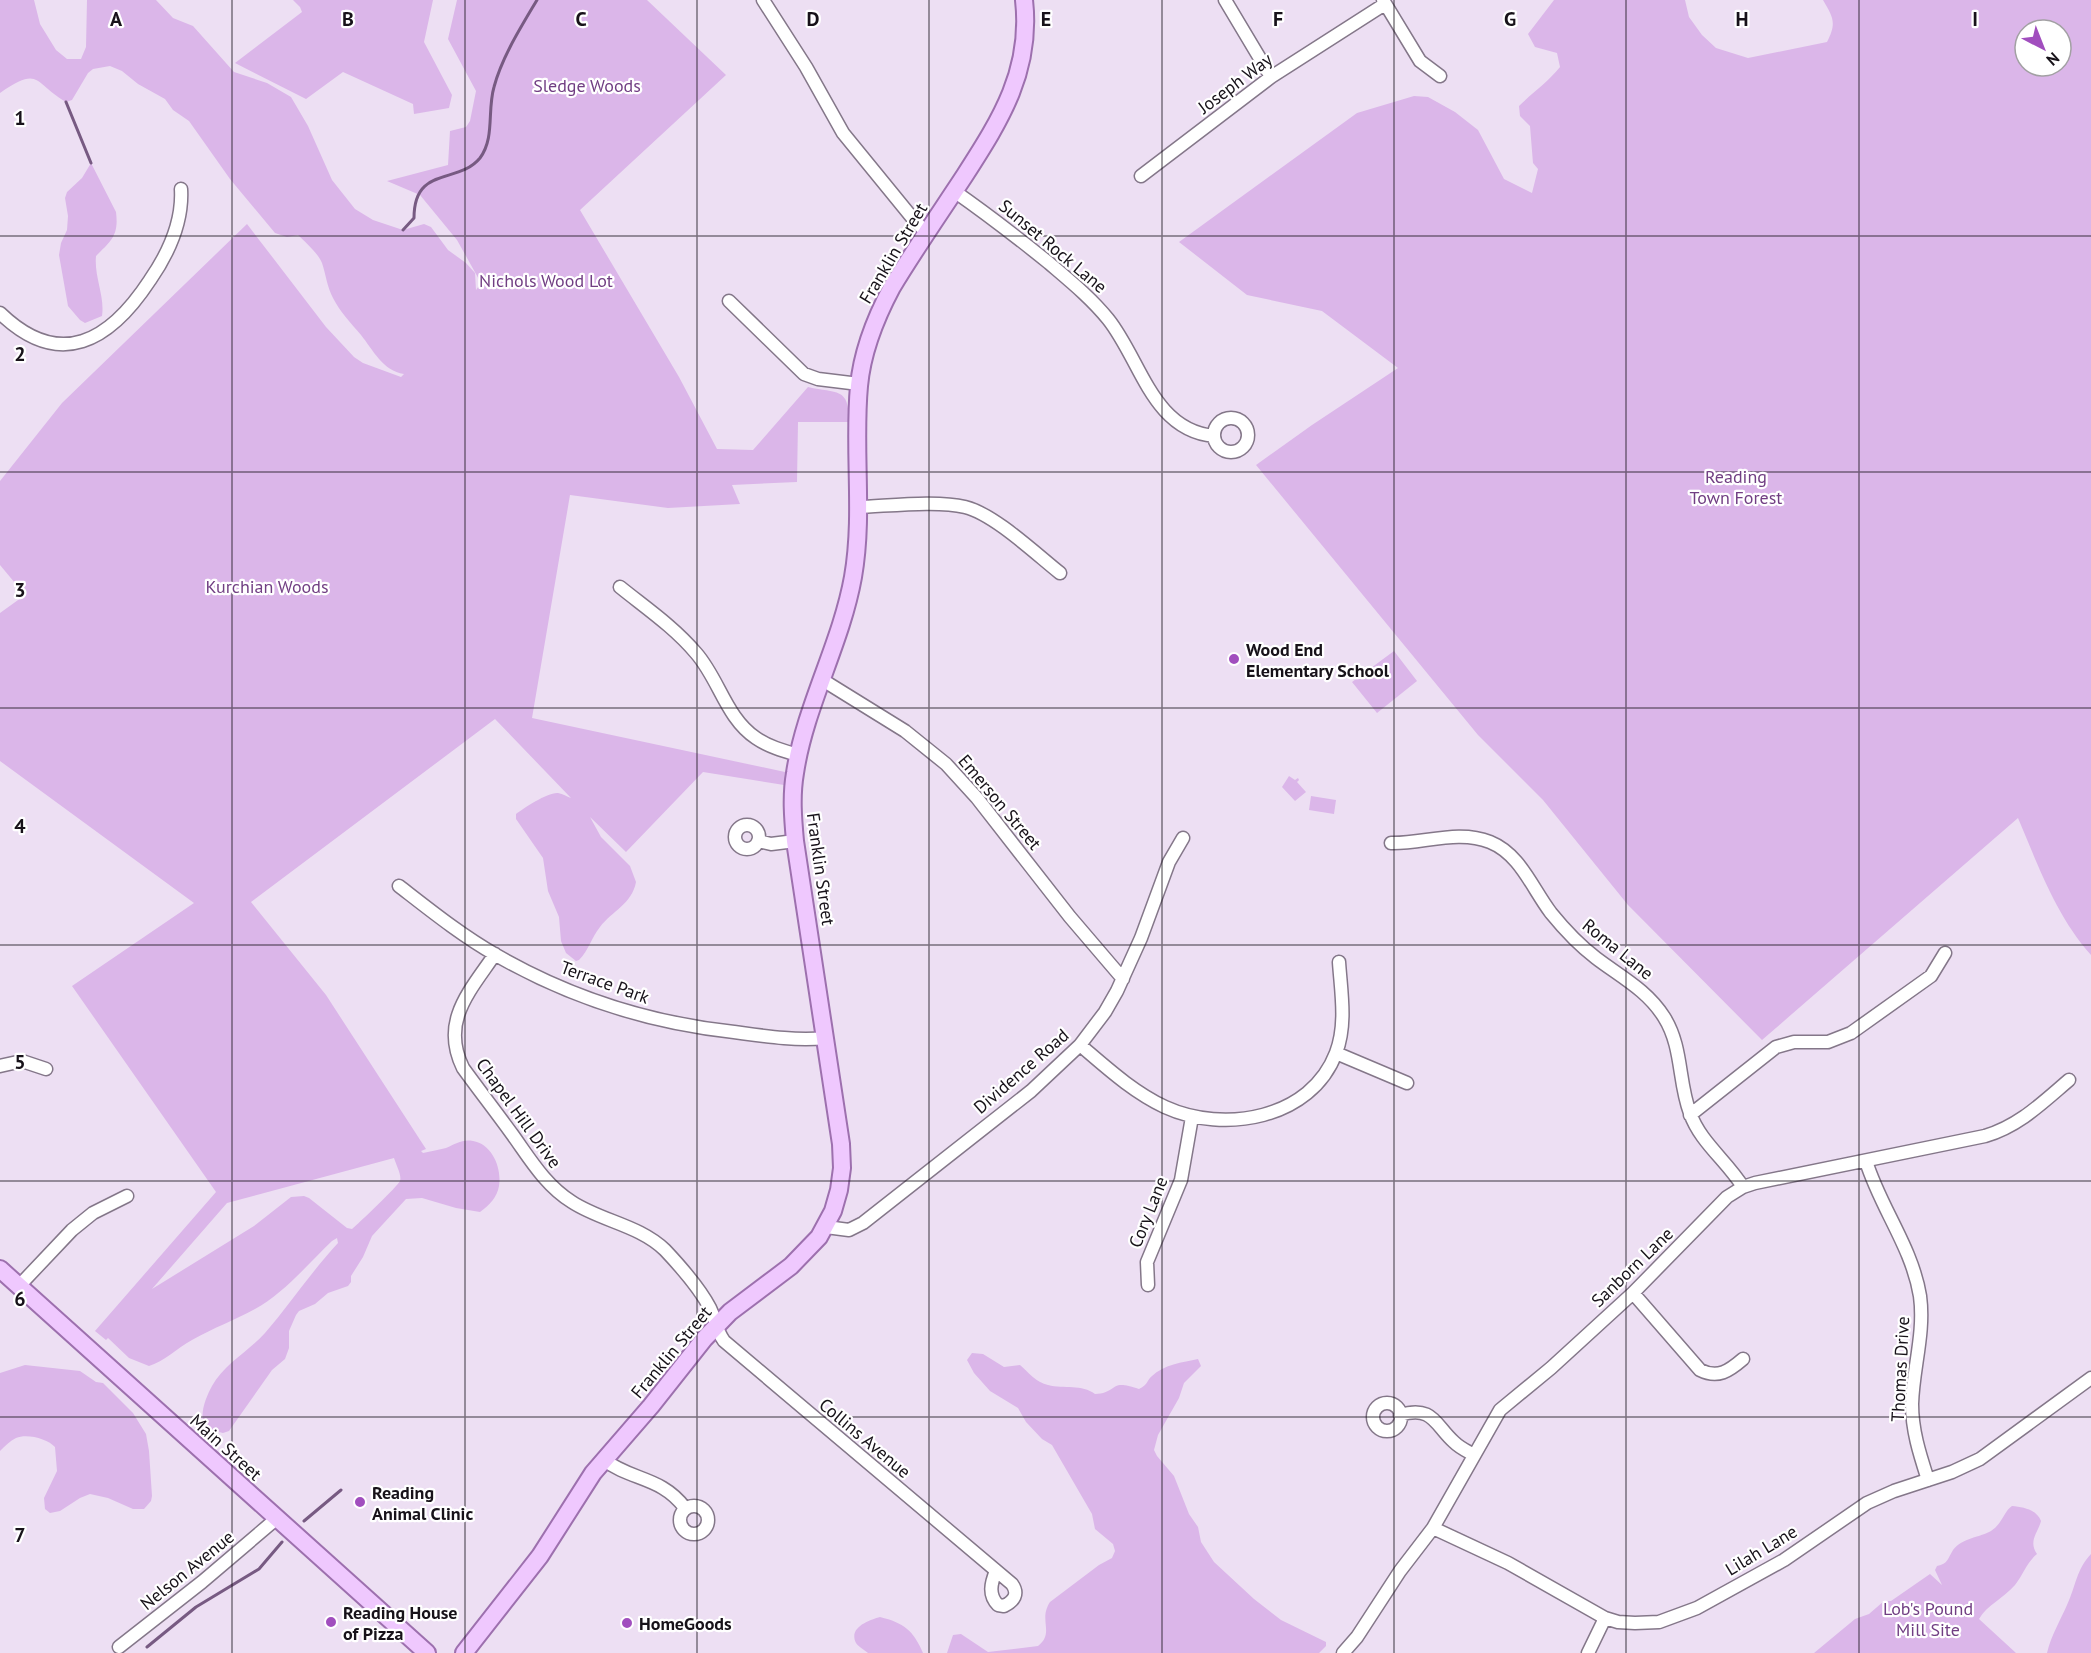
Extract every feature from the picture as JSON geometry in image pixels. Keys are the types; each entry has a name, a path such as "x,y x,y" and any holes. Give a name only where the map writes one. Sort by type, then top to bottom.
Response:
{"main road":[{"name":"Franklin Street","path":"464,1653 540,1556 603,1459 651,1407 715,1327 741,1303 800,1258 826,1227 839,1190 842,1160 839,1128 795,842 792,798 798,755 844,614 853,578 857,542 859,384 870,338 879,312 896,281 999,120 1012,93 1023,50 1024,0"},
{"name":"Main Street","path":"0,1269 427,1653"}],"street":[{"path":"763,0 806,67 843,133 914,220 927,232"},
{"path":"1225,0 1271,77"},
{"path":"1384,2 1420,61 1440,76"},
{"name":"Joseph Way","path":"1141,176 1271,77 1384,2"},
{"path":"0,313 23,332 37,340 52,344 74,343 94,337 108,329 135,301 162,260 179,218 181,189"},
{"name":"Sunset Rock Lane","path":"954,191 1005,228 1090,298 1128,348 1148,389 1167,413 1190,429 1214,436"},
{"path":"729,301 804,374 818,379 859,384"},
{"path":"858,507 942,504 965,507 990,519 1060,573"},
{"path":"620,586 668,625 697,653 710,670 734,715 746,730 765,743 798,755"},
{"name":"Emerson Street","path":"821,679 905,731 946,764 977,798 1070,917 1123,979"},
{"name":"Roma Lane","path":"1390,843 1467,837 1488,842 1508,853 1552,914 1572,936 1596,958 1642,991 1663,1016 1677,1047 1683,1090 1690,1115 1701,1135 1743,1187"},
{"name":"Dividence Road","path":"826,1227 846,1230 860,1225 1031,1091 1080,1045 1106,1012 1123,979 1169,862 1183,838"},
{"path":"758,841 771,844 795,842"},
{"name":"Terrace Park","path":"399,886 456,929 495,954 589,998 684,1026 771,1037 825,1038"},
{"path":"1690,1115 1776,1047 1794,1042 1836,1040 1858,1029 1931,976 1946,953"},
{"name":"Chapel Hill Drive","path":"495,954 457,1015 455,1042 464,1068 551,1186 575,1204 642,1234 659,1245 706,1301 712,1312 715,1327"},
{"path":"1080,1045 1143,1095 1165,1107 1192,1117 1240,1120 1277,1111 1297,1101 1312,1088 1324,1074 1336,1053 1342,1030 1343,1008 1339,962"},
{"path":"1336,1053 1407,1083"},
{"path":"0,1066 22,1061 46,1069"},
{"name":"Sanborn Lane","path":"1343,1653 1357,1637 1400,1571 1433,1528 1491,1423 1507,1403 1551,1368 1633,1293 1727,1197 1743,1187 2001,1131 2024,1118 2069,1080"},
{"name":"Cory Lane","path":"1148,1285 1147,1262 1181,1180 1192,1117"},
{"name":"Thomas Drive","path":"1866,1161 1875,1188 1908,1254 1920,1297 1921,1339 1912,1411 1916,1438 1928,1480"},
{"path":"19,1286 72,1230 93,1214 127,1196"},
{"path":"1633,1293 1700,1370 1708,1374 1722,1374 1743,1359"},
{"name":"Collins Avenue","path":"715,1327 724,1341 996,1571"},
{"name":"Lilah Lane","path":"1433,1528 1508,1563 1605,1618 1618,1622 1659,1622 1680,1615 1784,1560 1867,1503 1980,1459 2091,1378"},
{"path":"1400,1415 1412,1412 1431,1417 1441,1425 1455,1443 1474,1455"},
{"path":"603,1459 615,1467 663,1487 685,1508"},
{"name":"Nelson Avenue","path":"119,1647 276,1519"},
{"path":"1588,1653 1605,1618"}],"green space":[{"name":"Kurchian Woods","path":"0,0 34,0 40,24 56,50 67,59 81,59 86,47 87,0 156,0 173,18 193,26 234,72 267,83 291,97 308,126 332,180 355,209 373,220 403,230 424,224 431,227 448,250 475,273 476,290 481,283 457,240 420,195 387,181 448,165 450,131 466,127 470,121 476,91 448,39 457,0 647,0 726,75 580,210 679,377 717,449 753,450 808,387 834,392 844,397 847,402 849,422 798,422 797,482 732,485 740,504 668,508 570,495 532,718 785,772 784,785 703,772 626,852 590,817 601,837 630,866 636,882 626,902 600,927 579,960 576,961 566,953 561,941 559,917 548,891 543,858 516,819 516,814 548,795 558,793 571,798 495,719 251,902 326,995 426,1149 421,1151 423,1153 443,1149 466,1141 480,1143 494,1158 500,1179 495,1197 480,1212 422,1198 406,1199 372,1236 348,1286 328,1293 315,1304 299,1311 289,1331 289,1348 285,1359 272,1370 229,1431 223,1433 207,1429 204,1424 205,1402 212,1386 230,1364 265,1333 338,1243 337,1238 265,1303 192,1340 155,1364 149,1366 129,1358 108,1338 106,1340 95,1331 216,1192 72,986 194,903 0,761 0,613 25,595 0,565 0,481 62,403 247,224 326,327 354,357 363,363 401,377 404,374 384,364 342,313 331,294 322,263 315,252 298,235 287,237 275,233 230,179 189,121 173,110 165,99 138,84 122,71 110,66 93,69 88,73 72,100 66,102 41,83 30,79 23,80 0,93","holes":["394,1158 400,1173 400,1181 352,1229 347,1228 309,1198 291,1197 254,1226 152,1289 227,1203"]},
{"path":"293,0 433,0 424,42 452,95 449,108 414,114 413,104 343,72 306,99 235,63 302,12"},
{"name":"Reading Town Forest","path":"1554,0 1685,0 1689,17 1702,35 1716,48 1748,58 1827,42 1833,25 1823,0 2091,0 2091,955 2058,907 2018,818 1762,1040 1628,905 1543,800 1478,735 1256,465 1398,368 1322,311 1247,295 1179,242 1357,113 1414,96 1428,97 1455,112 1478,130 1504,179 1532,193 1538,169 1533,163 1530,126 1520,116 1519,106 1560,67 1557,53 1535,47 1528,34"},
{"path":"91,163 116,212 117,220 113,237 96,256 102,316 85,323 68,306 59,255 67,230 68,216 65,198 67,192 82,178"},
{"path":"1394,651 1417,681 1377,713 1352,682"},
{"path":"1289,776 1295,780 1298,778 1297,782 1306,792 1295,801 1282,787"},
{"path":"1311,796 1336,800 1334,814 1309,810"},
{"path":"972,1353 983,1354 1004,1367 1020,1365 1044,1384 1084,1389 1095,1394 1103,1393 1118,1385 1139,1389 1162,1369 1198,1359 1201,1366 1184,1383 1179,1398 1158,1435 1154,1450 1174,1476 1189,1514 1198,1527 1201,1542 1214,1562 1281,1620 1326,1642 1326,1646 1319,1653 947,1653 953,1635 961,1634 988,1652 1038,1646 1045,1636 1045,1615 1050,1602 1099,1565 1112,1558 1115,1551 1113,1544 1095,1529 1092,1514 1052,1445 1042,1439 1026,1422 1018,1408 990,1391 974,1373 967,1360"},
{"path":"25,1365 80,1371 96,1382 103,1383 133,1413 146,1434 149,1451 152,1496 144,1509 133,1509 108,1498 90,1494 60,1511 50,1513 45,1509 44,1498 57,1471 55,1447 42,1439 26,1436 14,1439 0,1451 0,1373"},
{"name":"Lob's Pound Mill Site","path":"2012,1506 2029,1510 2039,1517 2041,1521 2033,1545 2037,1554 2015,1585 1979,1619 2016,1653 1814,1653 1855,1619 1869,1614 1884,1601 1891,1601 1930,1574 1942,1585 1935,1570 1937,1566 1946,1562 1953,1550 1961,1543 1995,1528"},
{"path":"2091,1554 2091,1653 2047,1653 2079,1572"},
{"path":"880,1617 907,1629 923,1653 868,1653 860,1647 854,1637 857,1629 866,1622"}],"waterway":[{"path":"403,230 414,218 416,201 421,190 439,178 471,166 485,150 497,76 512,42 537,0"},
{"path":"66,102 91,163"},
{"path":"304,1521 341,1490"},
{"path":"147,1647 196,1607 259,1569 282,1542"}],"place":[{"name":"Wood End Elementary School","path":"1234,659"},
{"name":"Reading Animal Clinic","path":"360,1502"},
{"name":"Reading House of Pizza","path":"331,1622"},
{"name":"HomeGoods","path":"627,1623"}],"park label":[{"name":"Sledge Woods","path":"587,85"},
{"name":"Nichols Wood Lot","path":"546,280"}]}
